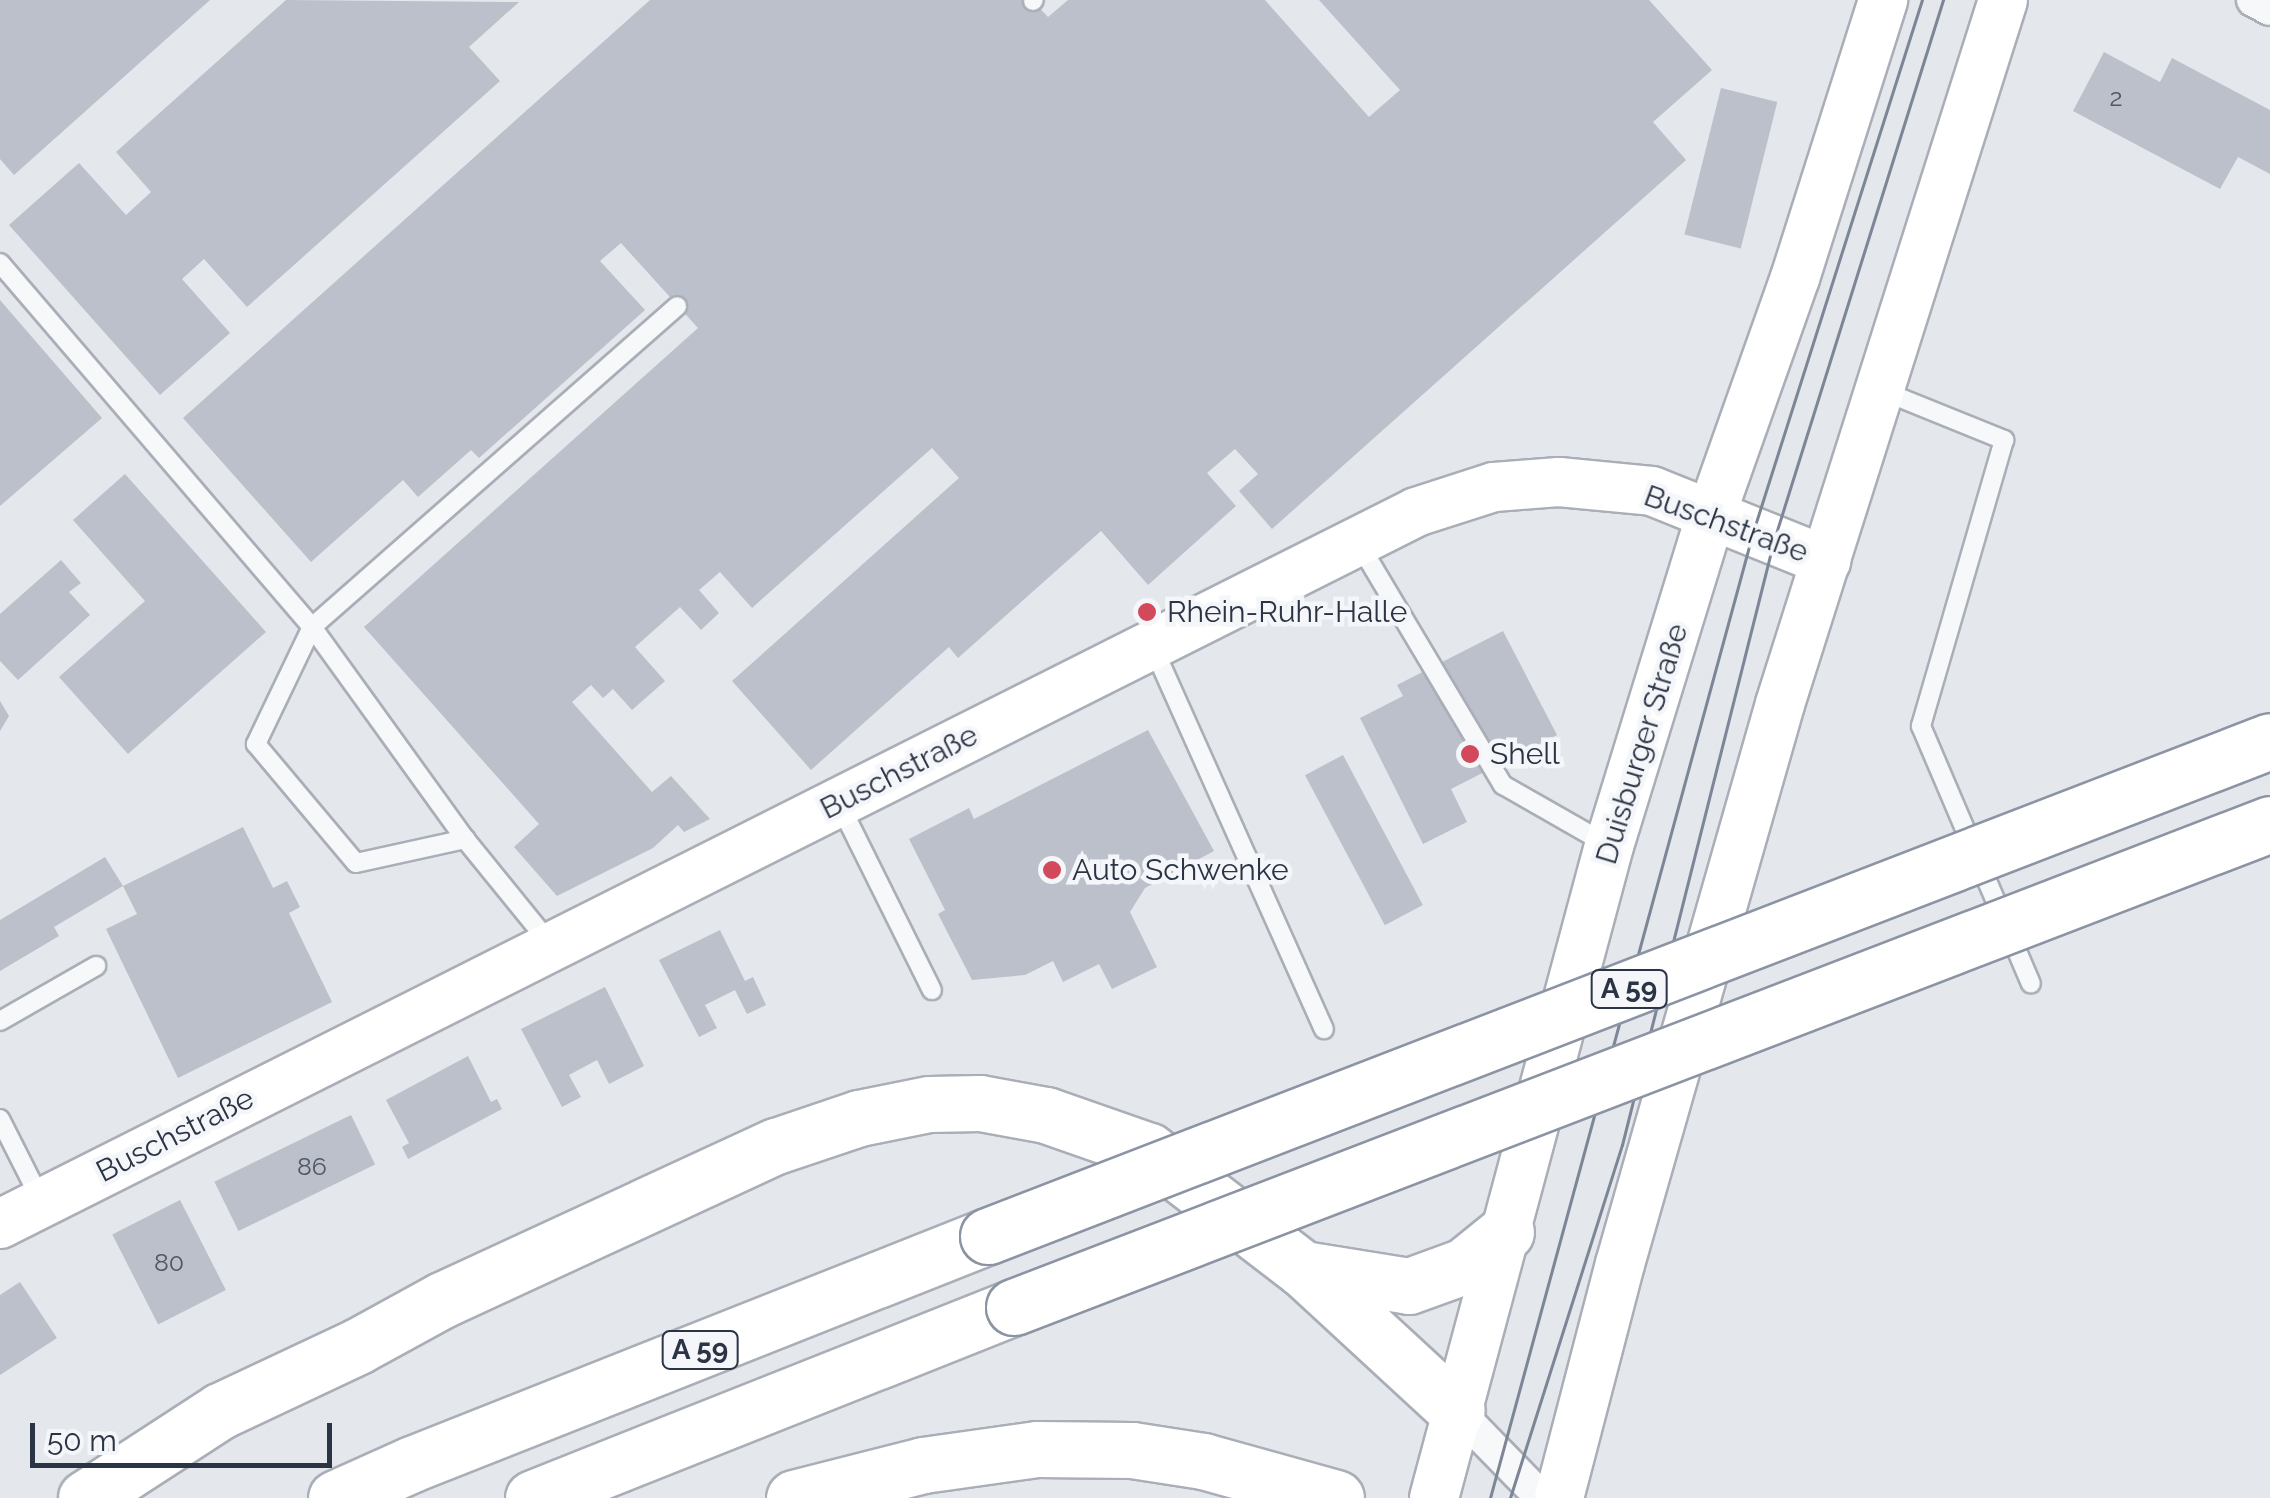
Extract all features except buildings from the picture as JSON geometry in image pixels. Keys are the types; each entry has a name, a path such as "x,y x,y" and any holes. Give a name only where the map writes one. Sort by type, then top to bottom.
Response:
{"highway":[{"name":"A 59","path":"336,1498 412,1464 988,1236 2270,742"},
{"name":"A 59","path":"534,1498 1014,1307 2270,824"},
{"path":"86,1498 220,1411 358,1346 442,1300 776,1146 859,1118 929,1104 980,1103 1046,1115 1148,1151 1302,1269 1457,1411"},
{"path":"1302,1269 1409,1286 1464,1266 1506,1232"},
{"path":"794,1498 923,1465 1038,1449 1132,1450 1202,1461 1336,1498"}],"main road":[{"name":"Duisburger Straße","path":"1434,1498 1609,846 1711,515 1795,278 1882,0"},
{"path":"1559,1498 1620,1264 1826,561 1883,391 2003,0"},
{"name":"Buschstraße","path":"0,1224 1416,512 1510,485 1559,482 1652,491 1826,561"}],"street":[{"path":"2253,0 2270,9"},
{"path":"1457,1411 1542,1498"}],"lane":[{"path":"0,263 312,627 466,839 552,946"},
{"path":"466,839 356,864 256,744 312,627 677,306"},
{"path":"1883,391 2004,440 1921,726 2030,984"},
{"path":"1358,541 1503,785 1609,846"},
{"path":"1152,645 1324,1029"},
{"path":"839,802 932,990"},
{"path":"0,1021 96,966"},
{"path":"1,1123 42,1202"}],"tram line":[{"path":"1490,1498 1753,532 1922,0"},
{"path":"1510,1498 1622,1145 1774,540 1943,0"}],"place":[{"name":"Rhein-Ruhr-Halle","path":"1147,612"},
{"name":"Shell","path":"1470,754"},
{"name":"Auto Schwenke","path":"1052,870"}]}
